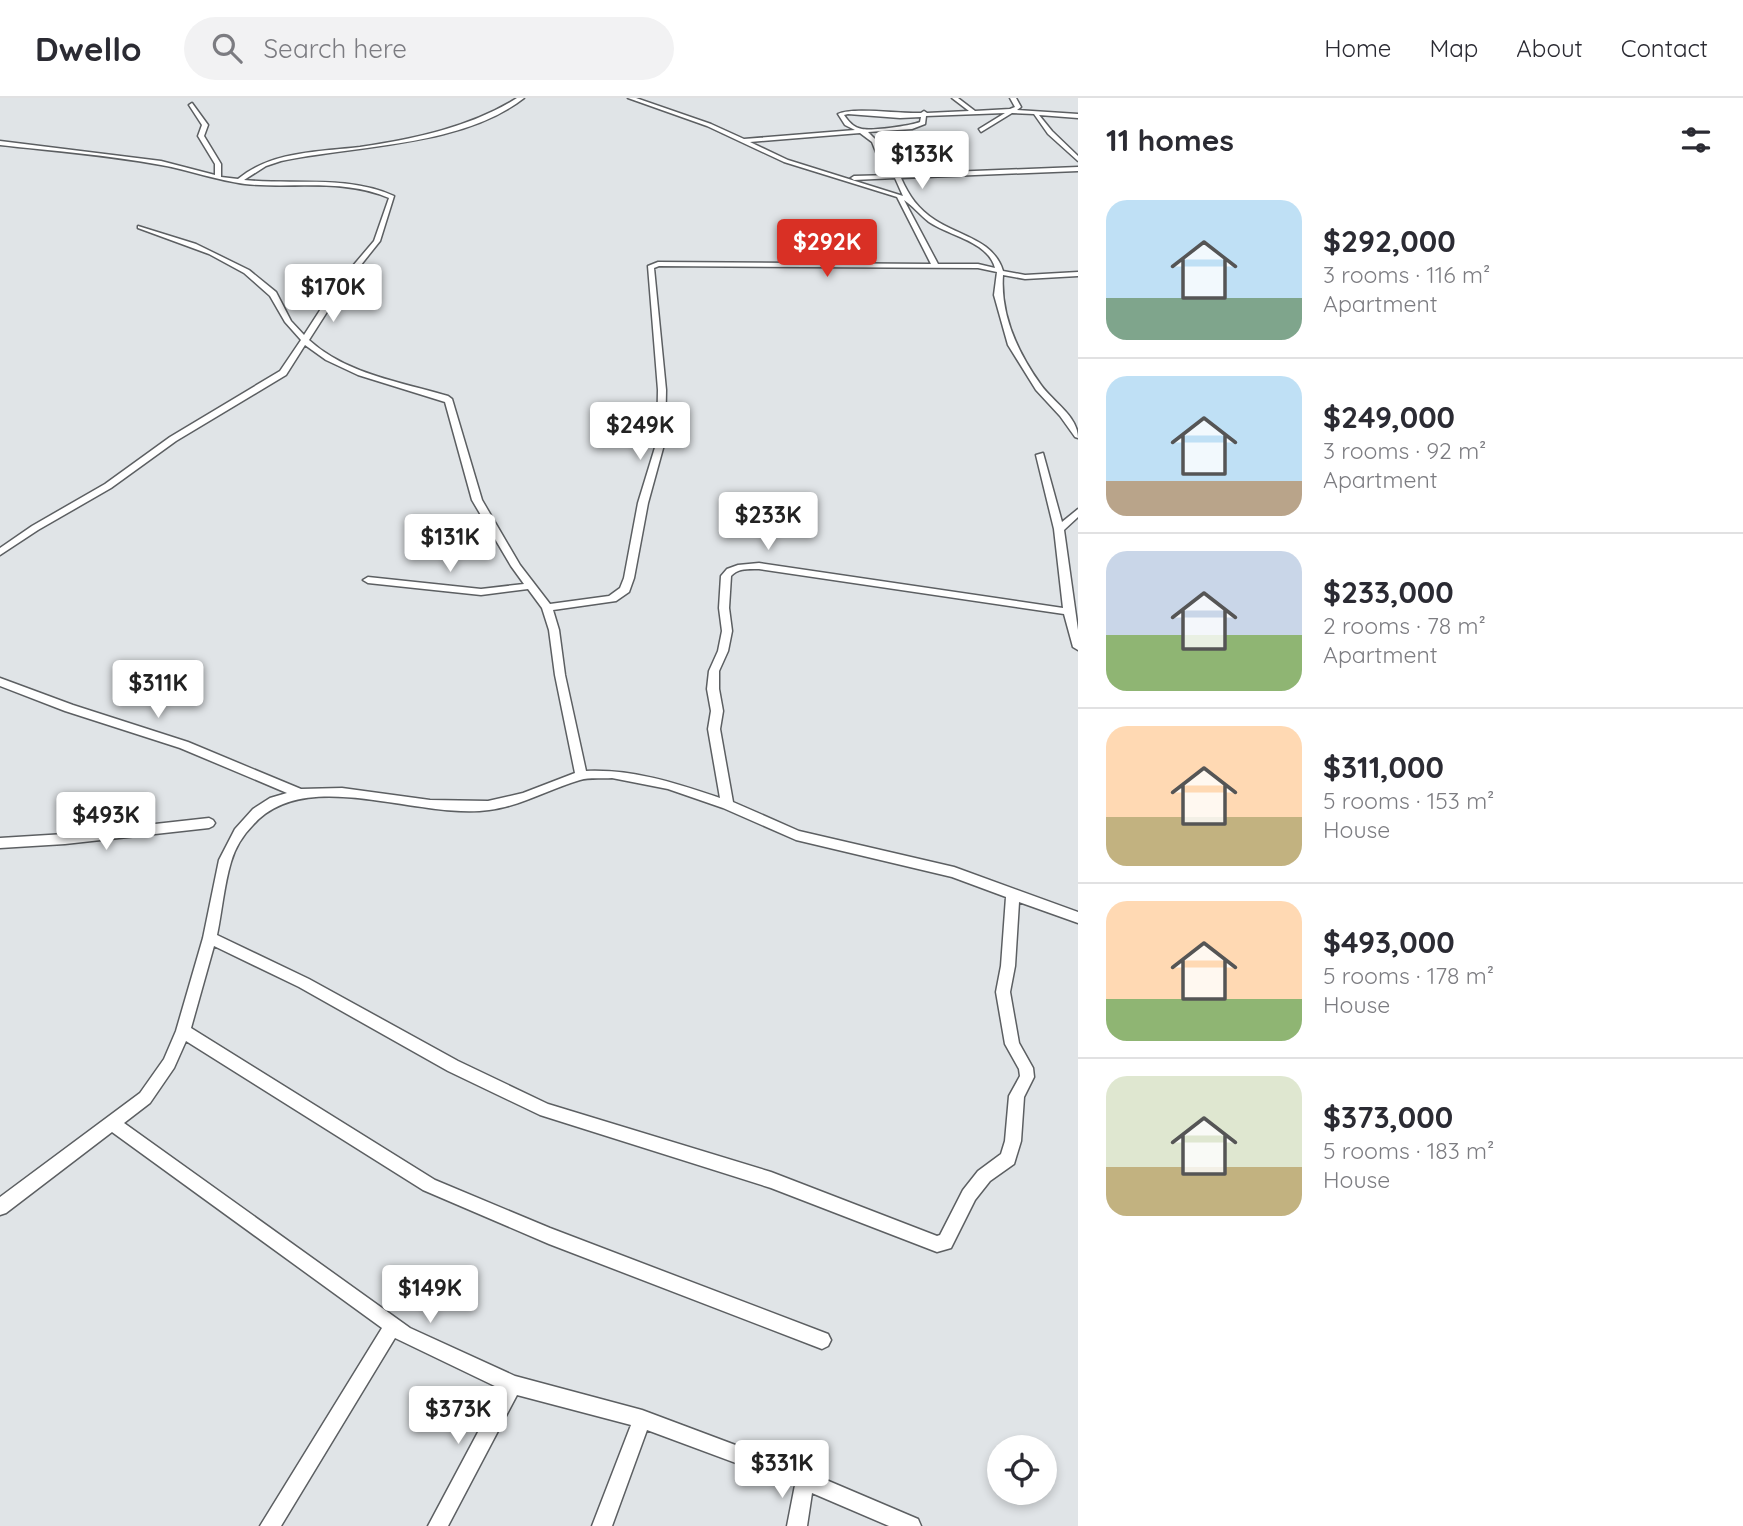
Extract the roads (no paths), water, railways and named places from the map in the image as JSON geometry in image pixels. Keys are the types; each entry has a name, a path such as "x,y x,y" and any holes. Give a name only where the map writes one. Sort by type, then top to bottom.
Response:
{"street":[{"path":"239,181 248,172 281,161 390,143 477,121 521,98"},
{"path":"631,98 649,101 688,120 709,125 786,161 908,199"},
{"path":"955,98 973,112"},
{"path":"981,130 1019,105 1013,98"},
{"path":"192,105 205,125 201,136 218,163 218,178"},
{"path":"1078,116 1010,111 841,114 847,124 869,135 883,161 898,177 908,199 932,221 987,249 997,261 998,295 1012,345 1039,388 1078,435"},
{"path":"741,141 920,125 924,113"},
{"path":"1036,114 1045,130 1057,137 1078,159"},
{"path":"876,144 944,143 957,139"},
{"path":"0,144 153,162 239,181 338,186 381,192 392,197 377,241 338,289 283,373 173,439 108,486 35,528 0,552"},
{"path":"847,179 1078,169"},
{"path":"899,196 934,265"},
{"path":"140,227 184,241 248,274 272,293 286,318 326,356 360,372 449,401 477,500 547,608 554,630 560,675 581,775"},
{"path":"547,608 612,599 625,590 629,578 643,503 662,441 662,390 648,272 650,267 658,264 713,262 934,265 978,266 1025,278 1078,274"},
{"path":"1040,455 1059,528 1069,612 1078,647"},
{"path":"1059,528 1078,512"},
{"path":"727,805 714,729 716,711 713,671 723,651 727,631 724,608 726,576 730,571 758,566 1069,612"},
{"path":"368,580 481,592 531,586"},
{"path":"0,682 69,708 184,745 300,793"},
{"path":"0,1207 20,1189 68,1158 145,1098 169,1063 183,1031 210,938 225,860 239,832 257,812 274,801 300,793 342,792 440,805 488,806 525,797 581,775 612,774 669,785 727,805 796,835 954,872 1078,918"},
{"path":"0,843 65,839 209,823"},
{"path":"210,938 304,983 453,1066 545,1110 771,1180 937,1244 945,1242 969,1195 984,1175 1008,1159 1013,1141 1017,1096 1027,1077 1026,1068 1012,1044 1003,992 1008,966 1013,896"},
{"path":"183,1031 429,1185 549,1236 822,1340"},
{"path":"111,1122 404,1334 513,1385 642,1419 805,1480 911,1526"},
{"path":"270,1526 393,1326"},
{"path":"438,1526 513,1385"},
{"path":"602,1526 642,1419"},
{"path":"797,1526 805,1480"}]}
